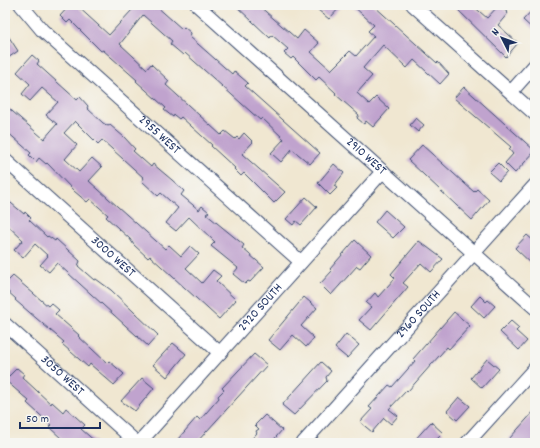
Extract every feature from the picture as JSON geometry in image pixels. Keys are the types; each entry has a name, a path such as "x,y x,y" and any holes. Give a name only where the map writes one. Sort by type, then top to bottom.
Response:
{"street":[{"name":"2955 WEST","path":"21,5 42,30 301,262"},
{"name":"2910 WEST","path":"197,5 535,308"},
{"path":"413,5 535,114"},
{"path":"511,92 535,66"},
{"name":"3000 WEST","path":"5,160 220,353"},
{"name":"2920 SOUTH","path":"138,443 383,172"},
{"name":"2960 SOUTH","path":"303,443 535,185"},
{"name":"3050 WEST","path":"5,324 138,443"},
{"path":"468,443 535,368"}],"building":[{"path":"70,5 76,5 109,35 132,10 126,5 155,5 182,29 184,27 191,33 190,37 232,74 234,71 248,83 245,86 320,153 310,164 292,149 281,162 271,153 284,139 262,118 260,120 185,53 183,55 170,44 172,41 143,15 120,44 147,69 151,64 169,81 166,85 221,135 225,131 235,139 237,137 239,139 244,133 253,142 242,154 285,192 274,203 244,173 241,176 234,169 235,168 211,146 212,145 181,117 179,119 174,115 173,117 164,110 166,108 136,81 137,80 103,50 101,51 70,20 67,23 60,16"},
{"path":"235,5 258,5 297,39 304,30 319,43 311,52 331,70 350,51 356,56 374,36 368,31 374,25 352,5 373,5 437,63 438,62 449,74 440,84 414,60 407,68 383,45 363,68 372,76 357,93 369,104 376,97 389,109 373,127 366,121 364,124 357,118 359,115 335,94 336,93 319,77 316,80 293,57 291,59 284,53 288,49 272,35 270,38"},
{"path":"322,5 342,5 329,19 318,10"},
{"path":"453,5 472,5 487,18 499,5 508,13 498,25 518,43 506,57"},
{"path":"535,7 535,31 523,20"},
{"path":"5,31 18,51 5,60"},
{"path":"32,55 39,61 37,64 77,100 80,97 88,106 87,108 103,123 108,126 110,125 124,137 135,149 133,151 151,167 153,164 184,191 181,195 199,210 202,206 209,212 206,214 244,245 242,248 264,267 250,282 248,281 245,284 233,274 238,268 211,246 215,242 189,217 176,231 166,223 178,208 161,193 158,196 142,181 144,178 102,140 98,144 75,121 64,133 77,145 65,159 79,172 92,158 102,167 89,181 165,249 169,245 181,256 190,246 199,254 186,268 202,283 213,270 221,276 216,281 236,300 219,319 150,256 148,258 134,245 130,239 106,217 108,215 90,199 87,202 47,163 46,164 39,158 36,162 29,155 31,153 5,130 5,105 44,139 57,124 46,115 58,102 42,88 30,101 22,94 30,84 17,72"},
{"path":"464,87 535,151 515,173 505,163 513,154 509,149 511,147 454,98"},
{"path":"416,118 424,125 418,132 410,125"},
{"path":"422,145 474,192 477,189 489,200 472,220 408,160"},
{"path":"498,163 507,172 499,181 489,172"},
{"path":"334,164 344,173 334,186 337,188 330,195 318,183"},
{"path":"306,197 317,207 301,225 296,221 293,225 286,219"},
{"path":"5,198 24,214 25,212 31,218 29,220 47,237 48,236 55,241 56,239 80,261 78,266 94,280 96,279 111,290 158,335 148,346 57,263 49,272 40,265 48,256 35,244 23,258 14,250 23,240 5,223"},
{"path":"385,210 404,227 393,238 375,222"},
{"path":"527,235 535,242 535,267 515,248"},
{"path":"355,240 371,255 360,268 357,266 331,295 320,284 332,271 330,269"},
{"path":"419,241 443,259 431,272 421,263 403,283 408,287 371,330 359,320 371,307 366,303 375,293 378,297 395,278 391,274"},
{"path":"13,276 48,306 51,303 59,310 55,314 107,363 109,361 124,374 114,385 90,364 88,367 62,344 64,342 15,300 16,299 5,289 5,284"},
{"path":"480,296 486,302 488,300 495,306 484,318 471,306"},
{"path":"304,297 317,308 301,326 314,338 306,347 293,335 280,350 268,340"},
{"path":"454,312 470,326 449,349 447,347 408,391 407,390 389,409 398,416 391,424 384,418 372,432 360,422 372,409 369,407 389,385 392,387 415,361 413,359"},
{"path":"511,321 519,328 516,331 527,341 519,350 500,332"},
{"path":"346,334 359,345 347,358 335,348"},
{"path":"173,343 186,354 167,377 153,365"},
{"path":"254,354 267,365 196,443 183,443 178,439 197,417 200,420 219,398 218,396 224,390 222,388"},
{"path":"487,359 499,369 482,388 471,378"},
{"path":"321,362 331,371 326,377 327,381 294,415 282,405"},
{"path":"17,368 24,374 22,377 51,404 52,402 63,412 66,408 85,425 81,429 97,443 58,443 62,439 49,427 51,425 27,403 29,401 5,380"},
{"path":"142,378 154,388 135,411 121,401"},
{"path":"459,397 470,406 457,420 447,411"},
{"path":"535,410 535,443 513,443 509,439"},
{"path":"265,415 282,430 271,443 248,443 259,429 255,425"},
{"path":"431,422 443,433 433,443 412,443"}]}
